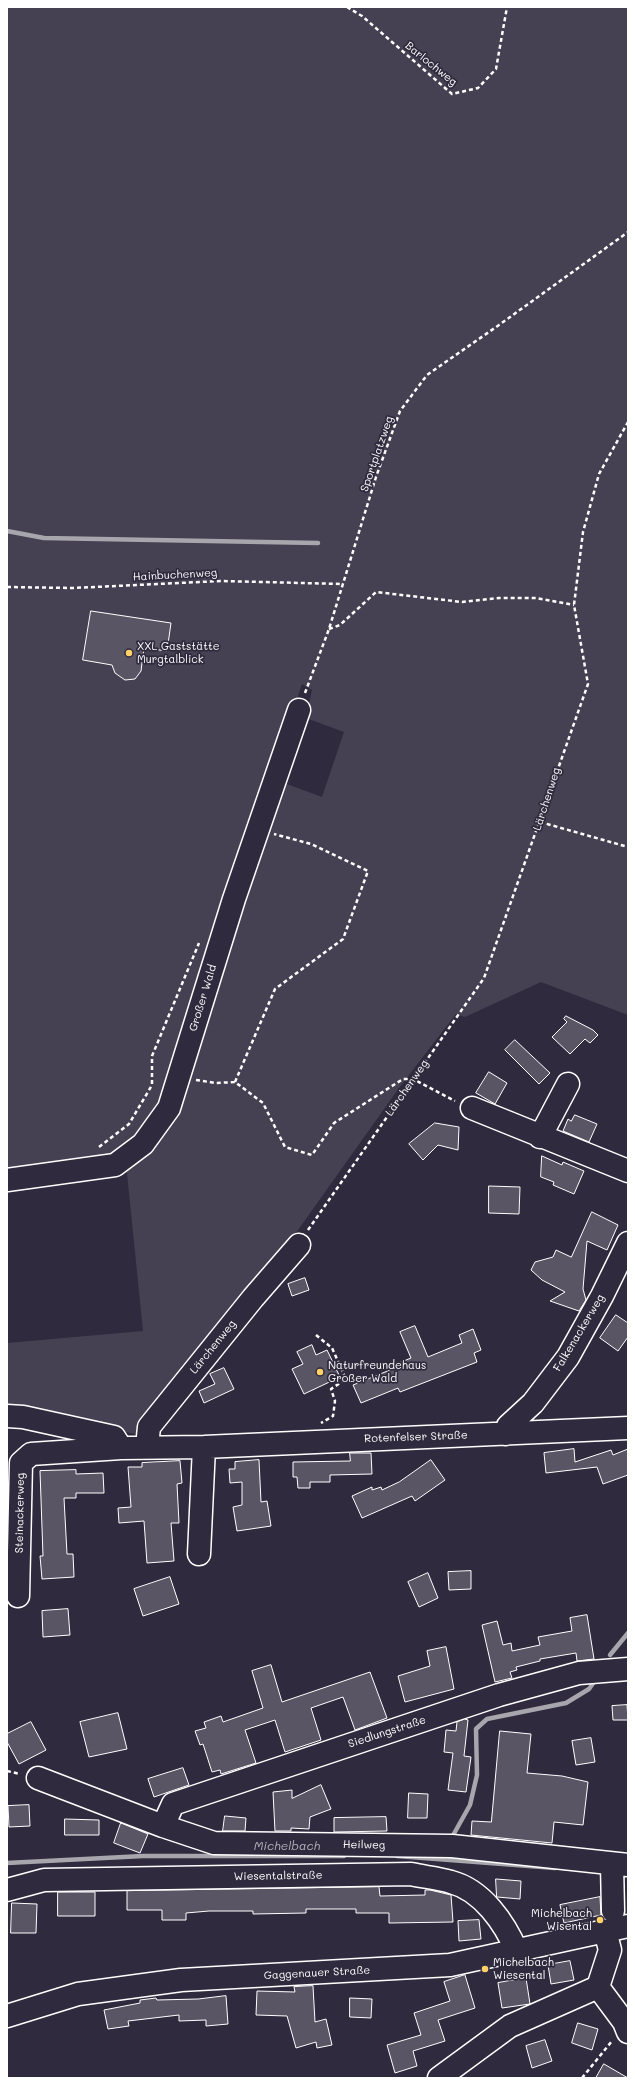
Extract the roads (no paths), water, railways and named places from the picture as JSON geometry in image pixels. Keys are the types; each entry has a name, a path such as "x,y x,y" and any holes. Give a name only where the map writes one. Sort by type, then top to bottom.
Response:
{"street":[{"name":"Großer Wald","path":"7,1180 115,1164 143,1144 169,1108 232,905 299,710"},
{"path":"540,1137 568,1084"},
{"path":"472,1108 540,1137 628,1171"},
{"name":"Falkenackerweg","path":"506,1434 508,1426 534,1403 568,1357 602,1296 628,1243"},
{"name":"Lärchenweg","path":"147,1447 149,1427 298,1244"},
{"path":"7,1416 114,1437 121,1448"},
{"name":"Rotenfelser Straße","path":"147,1447 204,1447 628,1428"},
{"name":"Steinackerweg","path":"18,1596 21,1463 31,1454 147,1447"},
{"path":"199,1554 204,1447"},
{"name":"Siedlungstraße","path":"163,1826 173,1804 180,1801 499,1695 579,1673 628,1669"},
{"name":"Heilweg","path":"38,1778 163,1826 214,1843 445,1846 620,1864"},
{"path":"613,1911 620,1864"},
{"name":"Wiesentalstraße","path":"7,1890 44,1880 411,1874 451,1882 470,1890 493,1912 512,1939 518,1952"},
{"name":"Gaggenauer Straße","path":"7,2016 78,1994 181,1980 450,1965 518,1952 628,1926"},
{"path":"439,2078 510,2026 598,1987 610,1950 605,1931"},
{"path":"598,1987 627,2026"}],"waterway":[{"path":"7,531 44,538 318,543"},
{"path":"610,1655 628,1633"},
{"path":"451,1839 470,1805 477,1775 476,1729 487,1719 566,1703 589,1689 596,1679"},
{"name":"Michelbach","path":"7,1863 143,1856 344,1856"},
{"name":"Michelbach","path":"397,1856 555,1868"}],"place":[{"name":"XXL Gaststätte Murgtalblick","path":"129,653"},
{"name":"Naturfreundehaus Großer Wald","path":"320,1372"},
{"name":"Michelbach Wisental","path":"600,1920"},
{"name":"Michelbach Wiesental","path":"485,1969"}]}
